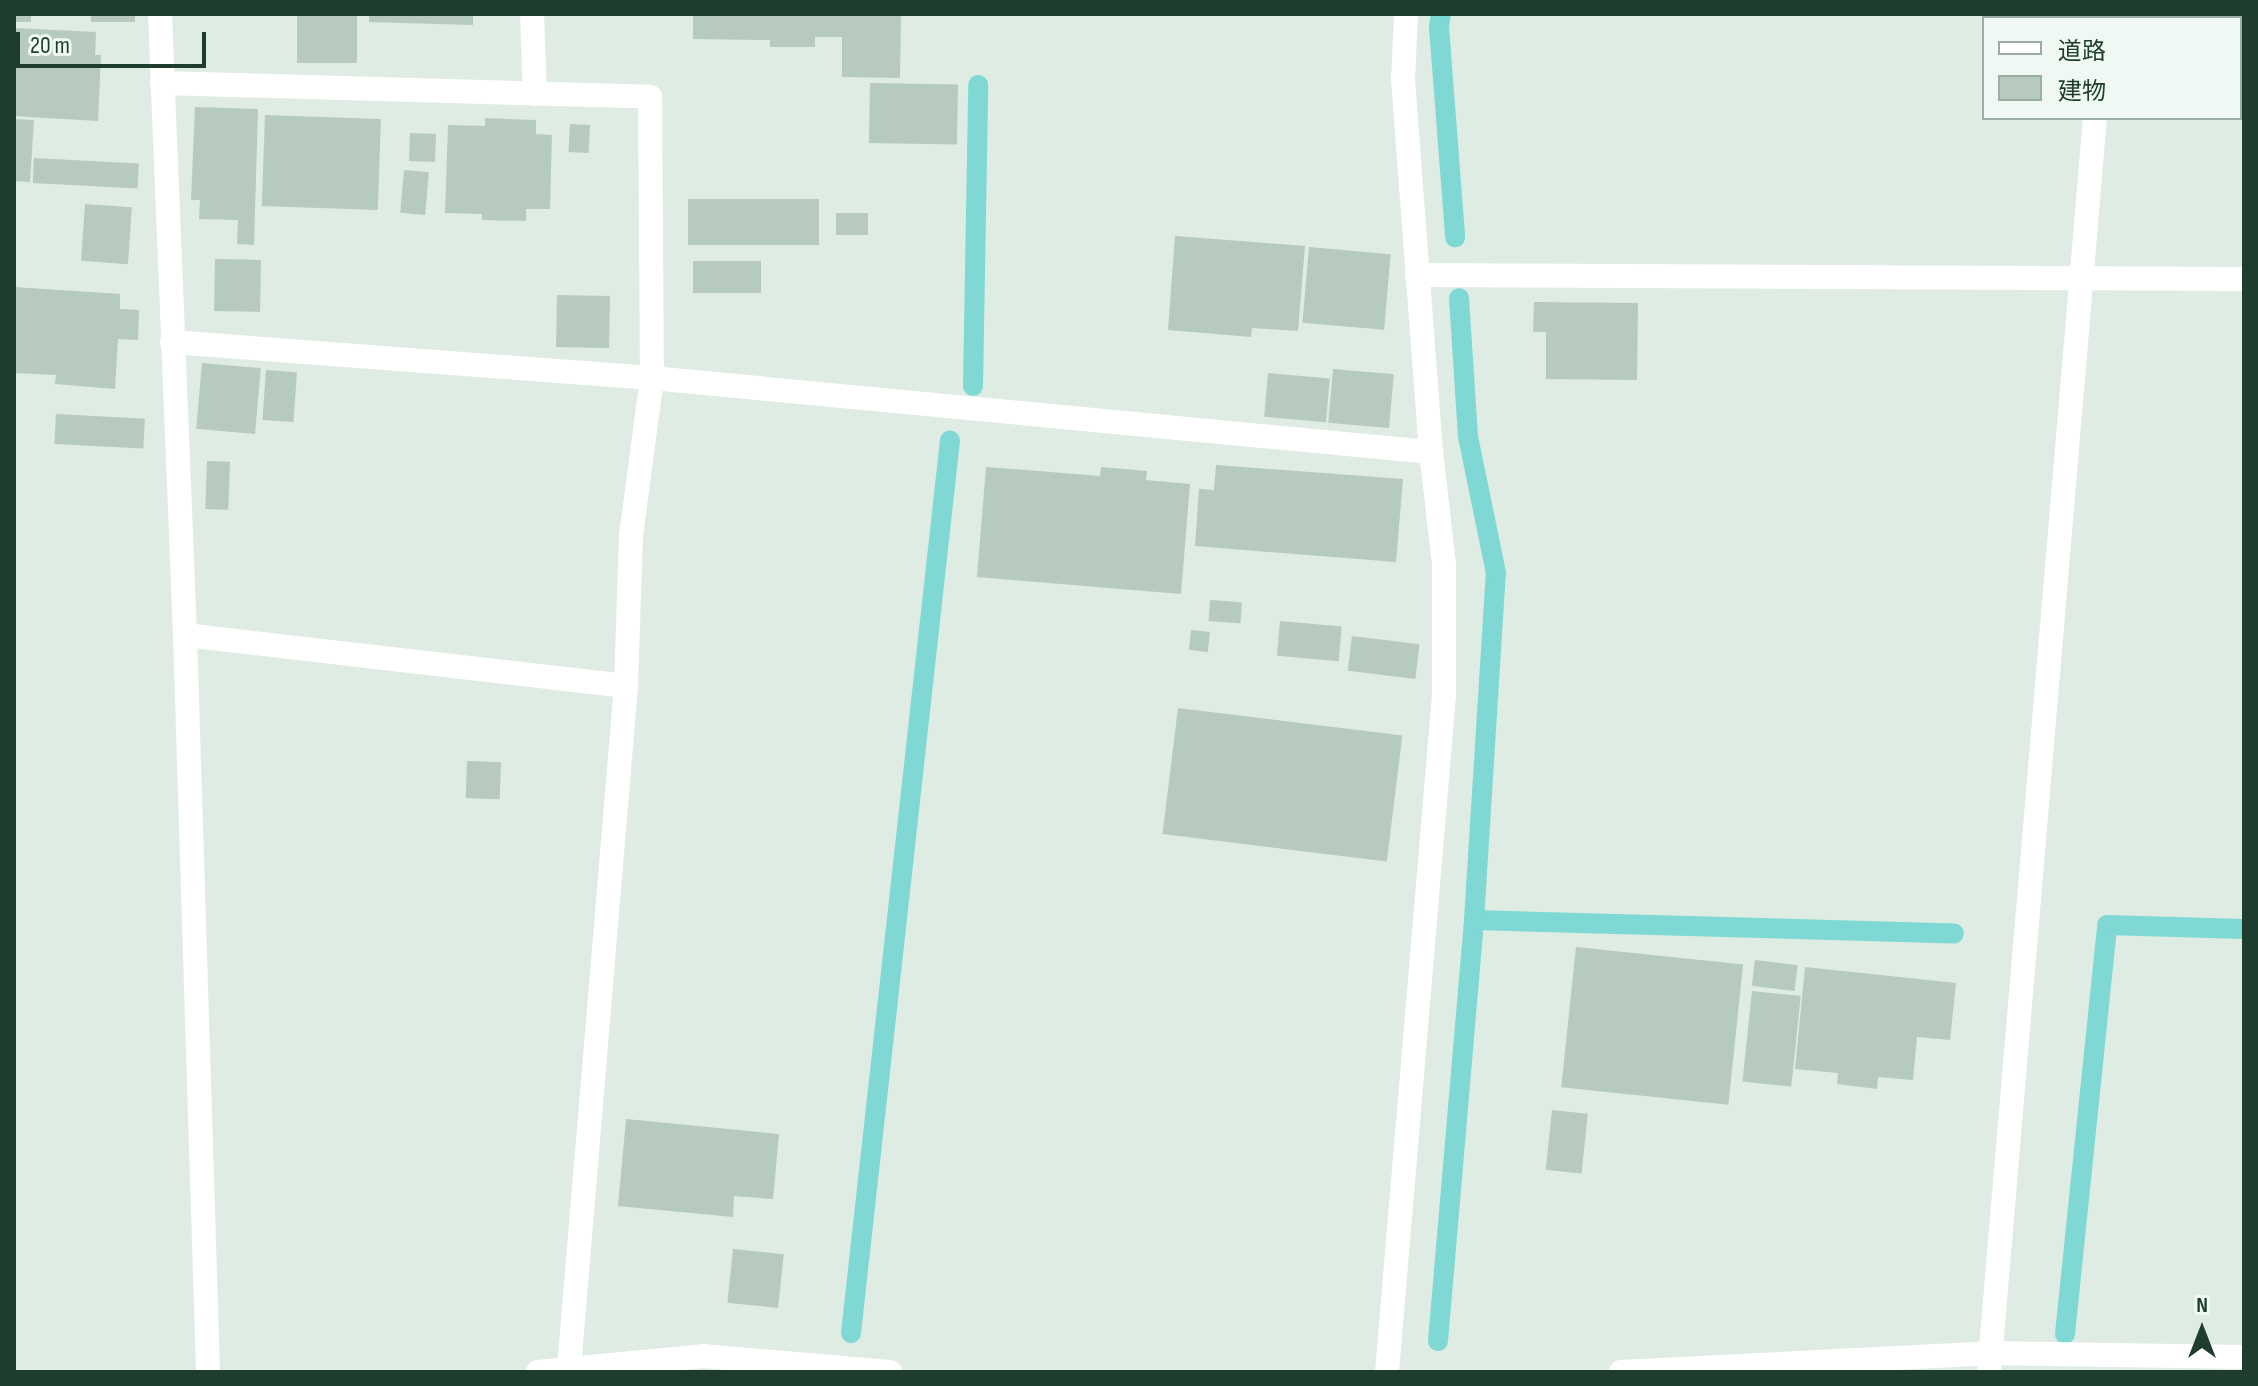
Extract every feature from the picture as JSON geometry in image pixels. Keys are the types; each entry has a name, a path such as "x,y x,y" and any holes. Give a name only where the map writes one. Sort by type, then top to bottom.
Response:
{"street":[{"path":"160,14 185,635 208,1372"},
{"path":"532,14 535,94"},
{"path":"1387,1372 1444,694 1444,564 1431,452 1403,80 1406,14"},
{"path":"162,83 650,97 652,378 631,536 626,686 569,1367"},
{"path":"1989,1363 2095,120"},
{"path":"1417,275 2244,279"},
{"path":"172,342 652,378 1431,452"},
{"path":"185,635 626,686"},
{"path":"538,1372 703,1356 890,1372"},
{"path":"1621,1372 2244,1357"}],"building":[{"path":"14,14 31,14 31,22 14,22"},
{"path":"91,14 135,14 135,22 91,22"},
{"path":"297,14 357,14 357,63 297,63"},
{"path":"369,14 473,14 473,25 369,22"},
{"path":"693,14 901,14 900,78 842,77 842,37 815,37 815,47 770,47 770,40 693,39"},
{"path":"14,28 96,32 95,55 101,55 98,121 14,116"},
{"path":"870,83 958,85 957,145 869,143"},
{"path":"195,107 258,109 254,245 237,244 238,220 199,219 200,200 191,200"},
{"path":"265,115 381,119 378,210 262,206"},
{"path":"485,118 536,120 536,134 552,135 550,209 526,209 526,221 482,220 482,214 445,213 448,125 485,126"},
{"path":"14,119 34,120 30,182 14,181"},
{"path":"570,124 590,125 589,153 569,152"},
{"path":"410,133 436,134 435,162 409,161"},
{"path":"34,158 139,163 138,188 33,183"},
{"path":"404,170 429,172 425,215 400,213"},
{"path":"688,199 819,199 819,245 688,245"},
{"path":"85,204 132,207 128,264 81,261"},
{"path":"836,213 868,213 868,235 836,235"},
{"path":"1175,236 1305,246 1298,331 1252,328 1251,337 1168,330"},
{"path":"1309,247 1391,254 1384,330 1302,323"},
{"path":"215,259 261,260 260,312 214,311"},
{"path":"693,261 761,261 761,293 693,293"},
{"path":"14,287 120,294 120,309 139,310 138,340 118,339 115,389 55,384 56,375 14,373"},
{"path":"557,295 610,296 609,348 556,347"},
{"path":"1534,302 1638,303 1637,380 1546,379 1546,332 1533,332"},
{"path":"202,363 261,368 255,434 196,429"},
{"path":"1333,369 1394,374 1389,428 1328,423"},
{"path":"266,370 297,372 293,422 263,420"},
{"path":"1268,373 1330,378 1326,422 1264,417"},
{"path":"56,414 145,419 143,449 54,444"},
{"path":"207,461 230,462 228,510 205,509"},
{"path":"1216,465 1403,479 1396,562 1195,546 1199,489 1214,490"},
{"path":"986,467 1100,476 1101,467 1147,471 1146,480 1190,484 1181,594 977,577"},
{"path":"1210,600 1242,602 1240,623 1209,621"},
{"path":"1280,621 1342,626 1339,661 1277,656"},
{"path":"1191,630 1210,632 1208,652 1189,650"},
{"path":"1352,636 1419,644 1415,679 1348,671"},
{"path":"1178,708 1402,736 1387,862 1163,834"},
{"path":"467,761 501,762 500,799 466,798"},
{"path":"1576,947 1743,965 1728,1105 1561,1087"},
{"path":"1755,960 1798,965 1795,991 1752,986"},
{"path":"1805,967 1956,983 1950,1040 1917,1037 1913,1080 1878,1077 1877,1089 1837,1084 1838,1073 1795,1069"},
{"path":"1752,991 1801,996 1791,1087 1742,1082"},
{"path":"1552,1110 1588,1114 1582,1173 1546,1170"},
{"path":"626,1119 779,1134 773,1199 734,1196 733,1217 618,1206"},
{"path":"733,1249 784,1254 778,1308 727,1303"}],"waterway":[{"path":"1441,14 1439,27 1455,237"},
{"path":"973,386 978,85"},
{"path":"1438,1341 1474,920 1496,573 1468,437 1459,298"},
{"path":"851,1333 950,440"},
{"path":"1474,920 1954,933"},
{"path":"2065,1334 2107,925 2244,929"}]}
